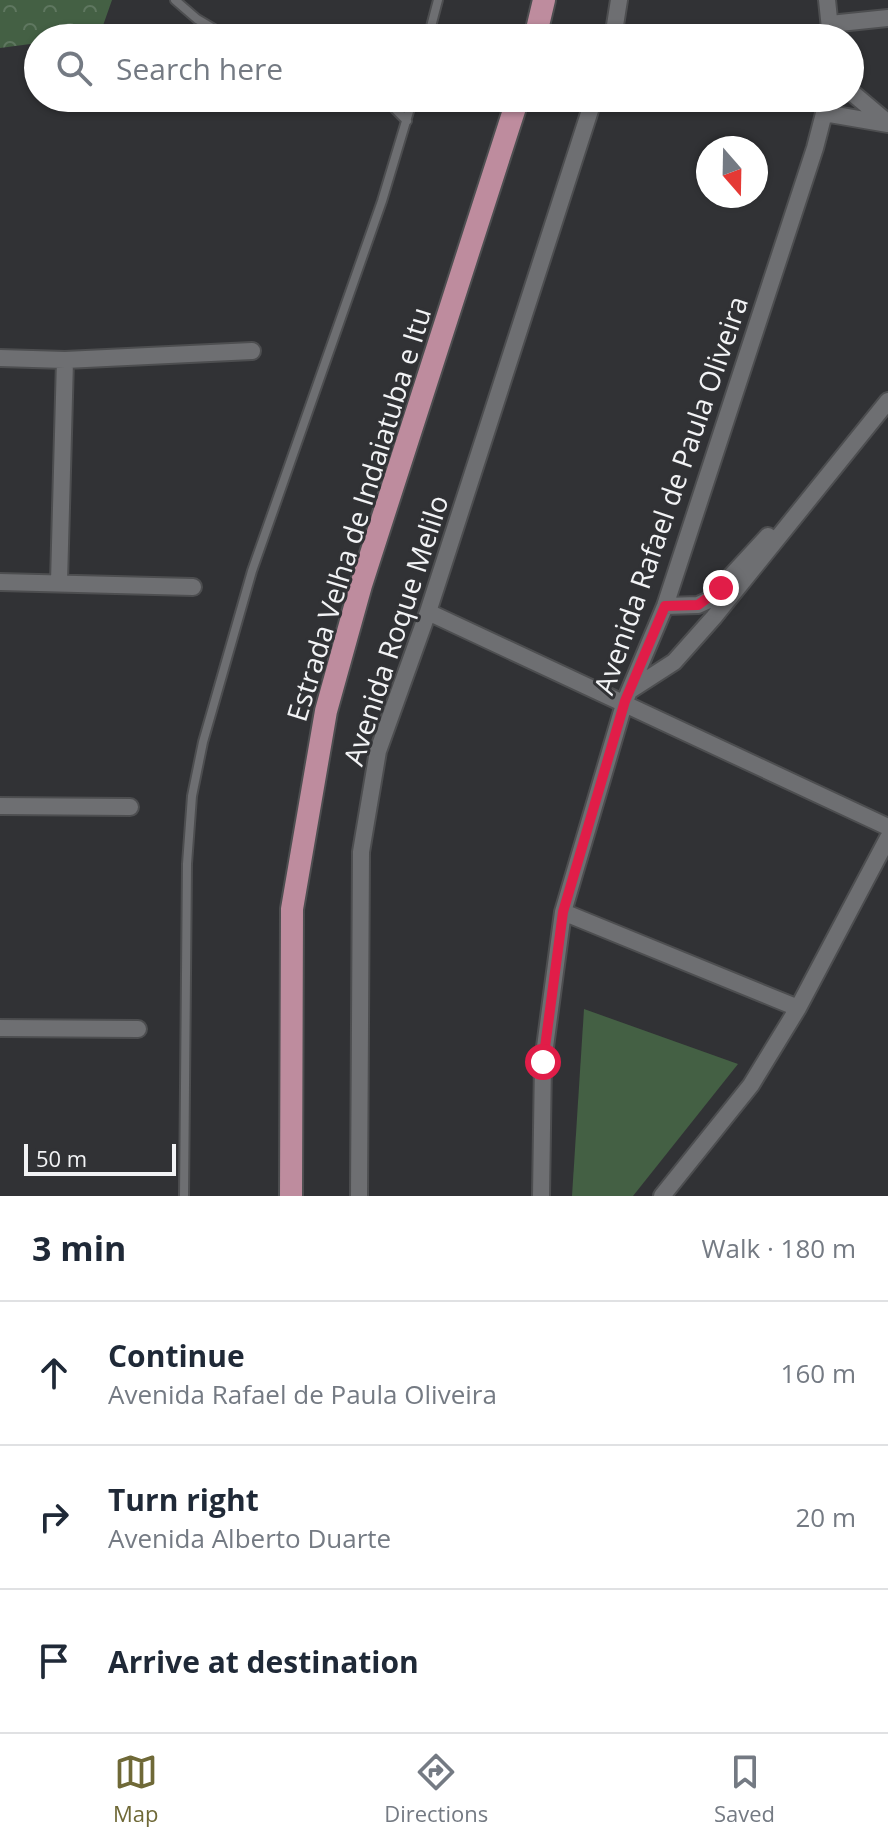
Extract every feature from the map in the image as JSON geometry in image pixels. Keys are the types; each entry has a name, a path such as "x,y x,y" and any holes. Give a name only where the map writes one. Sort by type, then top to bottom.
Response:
{"main road":[{"path":"538,24 544,0"},
{"name":"Estrada Velha de Indaiatuba e Itu","path":"291,1196 292,909 326,711 361,585 513,112"}],"street":[{"path":"615,24 619,0"},
{"path":"827,0 829,24"},
{"path":"861,24 888,18"},
{"path":"864,103 888,123"},
{"name":"Avenida Roque Melilo","path":"359,1196 361,852 378,751 428,612 589,112"},
{"name":"Avenida Rafael de Paula Oliveira","path":"541,1196 543,1062 563,912 627,696 665,606 824,112"},
{"path":"850,112 888,123"},
{"path":"0,358 65,360 252,351"},
{"path":"59,582 65,360"},
{"path":"627,696 674,662 888,401"},
{"path":"665,606 698,605 709,600 769,534 803,507"},
{"path":"0,582 193,587"},
{"path":"428,612 627,696 888,827"},
{"path":"0,806 130,807"},
{"path":"662,1196 751,1085 798,1008 888,838"},
{"path":"563,912 798,1008"},
{"path":"0,1028 138,1029"}],"lane":[{"path":"175,0 205,24"},
{"path":"432,24 438,0"},
{"path":"398,112 407,121"},
{"path":"184,1196 187,864 192,796 203,742 252,571 409,112"}],"green space":[{"path":"0,0 112,0 104,24 24,24 24,45 0,48"},
{"path":"584,1009 738,1064 633,1196 572,1196"}],"route":[{"path":"543,1062 563,912 625,701 665,606 698,605 709,600 721,588"}]}
